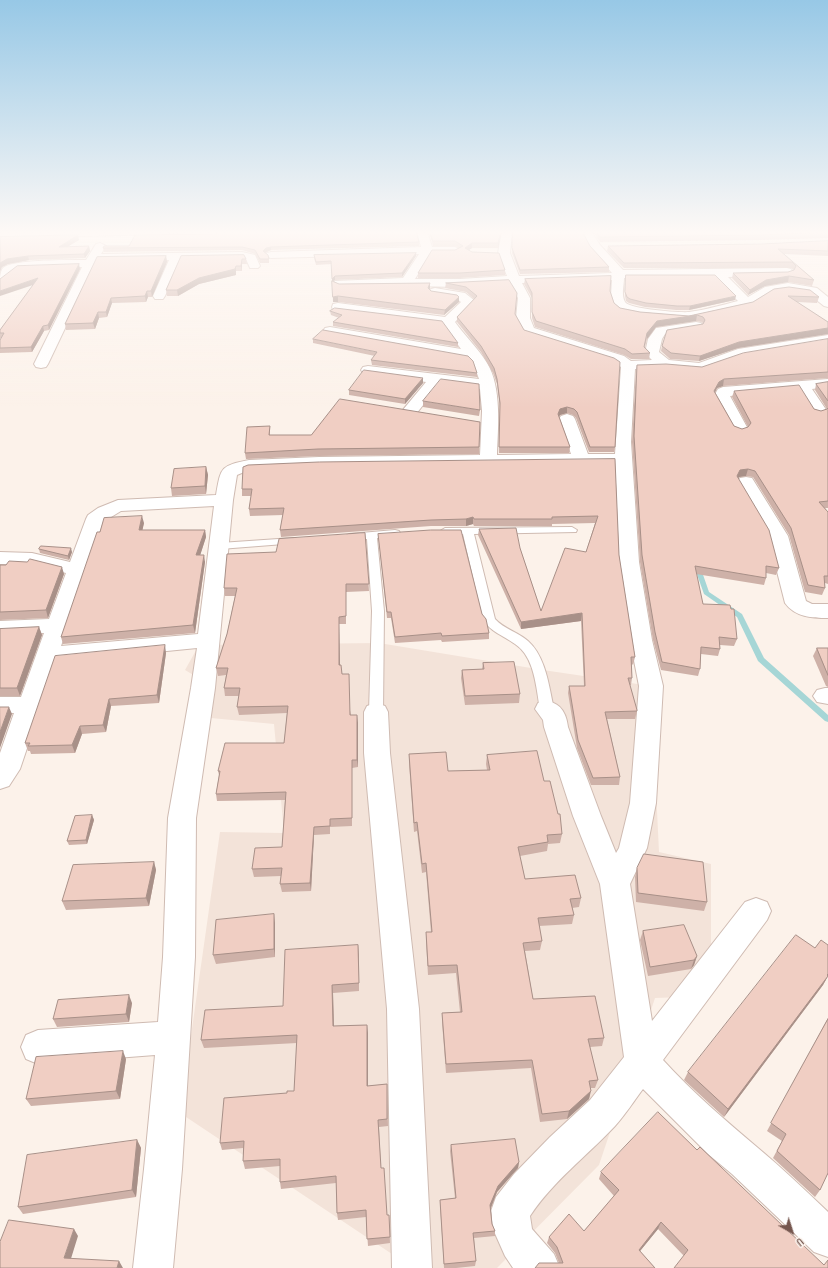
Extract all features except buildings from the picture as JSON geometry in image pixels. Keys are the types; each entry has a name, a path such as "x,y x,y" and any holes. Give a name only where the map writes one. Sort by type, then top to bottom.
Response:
{"street":[{"path":"40,364 77,290"},
{"path":"159,296 162,290"},
{"path":"448,320 469,301 460,290"},
{"path":"520,290 524,298 523,318 529,331 619,360 628,365 665,364 700,368 738,353 828,339"},
{"path":"618,290 617,296 620,305 625,309 639,312 688,316 747,303 769,290"},
{"path":"734,290 747,303"},
{"path":"808,290 813,291 828,303"},
{"path":"338,307 448,320 481,364 487,385 482,422 488,460"},
{"path":"642,322 661,331 698,326 699,322 688,316"},
{"path":"330,331 473,355"},
{"path":"661,331 656,339 652,353 665,364"},
{"path":"616,884 633,848 643,803 651,686 641,640 629,562 623,442 628,365"},
{"path":"368,370 487,385"},
{"path":"410,411 436,379"},
{"path":"740,429 722,396 723,392 828,383"},
{"path":"805,384 804,388 819,410"},
{"path":"567,419 581,459"},
{"path":"153,1268 163,1169 179,957 182,818 203,688 224,500 229,472 239,467 249,465 319,462 625,459"},
{"path":"746,482 778,536 796,603 806,610 828,611"},
{"path":"0,780 7,769 95,520 104,512 118,506 224,500"},
{"path":"0,558 32,559 78,570"},
{"path":"0,628 58,626"},
{"path":"48,655 209,640"},
{"path":"0,705 30,705"},
{"path":"547,709 554,718 587,816 616,884 642,1062 663,1086 686,1108 827,1234"},
{"path":"376,712 377,753 403,1009 412,1268"},
{"path":"540,1268 516,1241 510,1226 510,1211 527,1188 563,1150 603,1113 756,911"},
{"path":"38,1047 172,1037"}],"lane":[{"path":"431,531 572,530"},
{"path":"468,531 489,620 495,629 517,638 532,653 547,709"},
{"path":"336,537 404,533"},
{"path":"372,536 378,611 376,712"},
{"path":"220,546 305,540"}],"shaded area":[{"path":"379,643 651,686 659,852 711,864 711,996 655,998 599,1165 497,1268 413,1268 180,1113 220,832 284,833 274,724 211,718 215,688 185,670 199,645"}],"waterway":[{"path":"697,566 706,593 740,616 761,659 828,719"}]}
